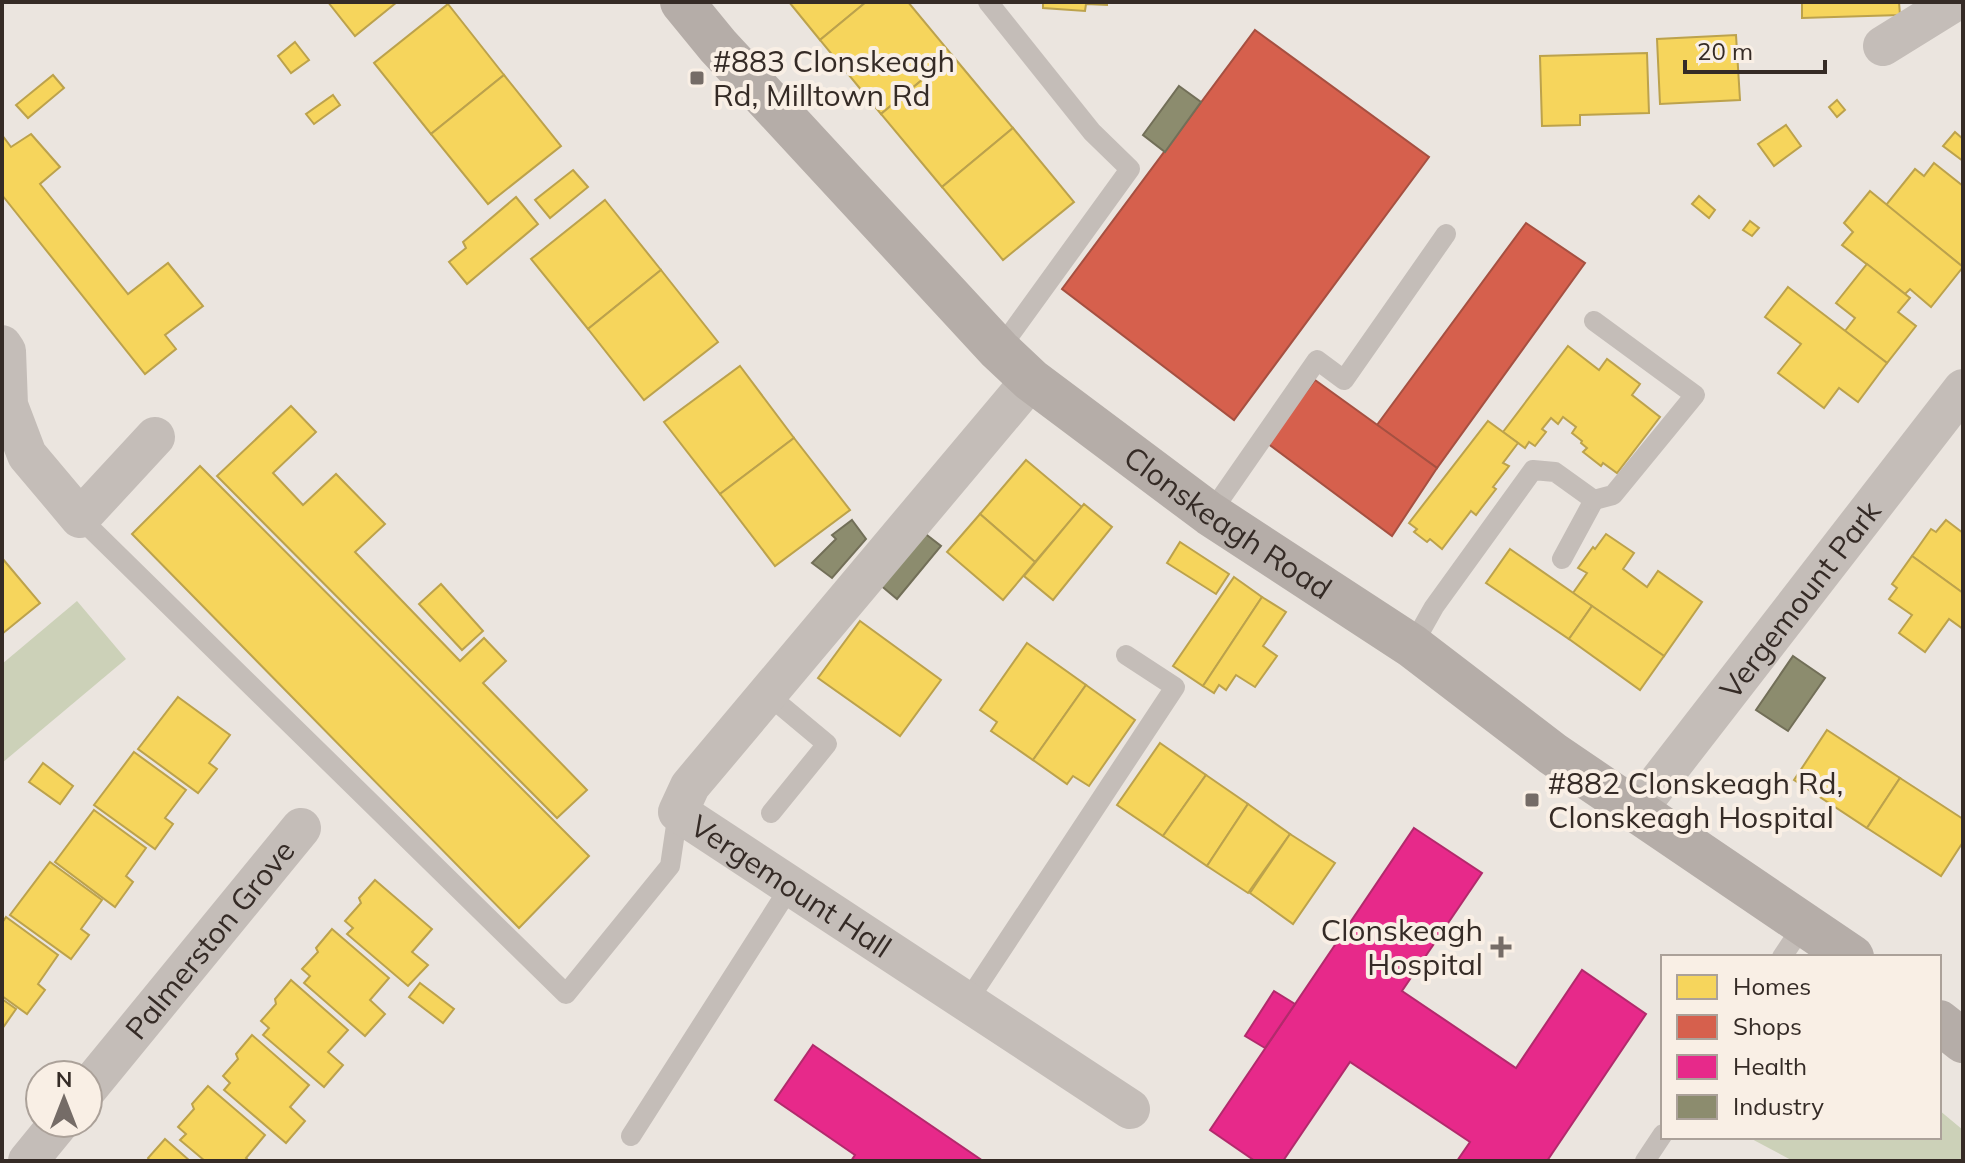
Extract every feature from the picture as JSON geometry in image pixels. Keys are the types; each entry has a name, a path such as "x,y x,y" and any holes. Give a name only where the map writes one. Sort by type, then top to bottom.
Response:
{"main road":[{"name":"Clonskeagh Road","path":"682,2 718,46 999,350 1031,380 1210,514 1412,646 1553,754 1637,810 1793,941 1845,955"},
{"path":"1941,1024 1963,1041"}],"street":[{"path":"1883,46 1954,2"},
{"path":"2,345 6,351 8,405 27,455 80,518 155,437"},
{"name":"Vergemount Hall","path":"1031,380 690,786 678,812 1130,1109"},
{"name":"Vergemount Park","path":"1637,810 1874,500 1963,389"},
{"name":"Palmerston Grove","path":"104,1068 301,828"},
{"path":"28,1161 46,1139"}],"lane":[{"path":"988,2 1092,132 1130,169 999,350"},
{"path":"1210,514 1317,360 1344,380 1446,234"},
{"path":"1562,559 1594,500 1613,495 1695,395 1594,321"},
{"path":"1412,646 1434,607 1533,470 1555,472 1594,500"},
{"path":"80,518 566,994 670,866 678,812"},
{"path":"967,1002 1175,687 1126,655"},
{"path":"767,694 827,744 771,813"},
{"path":"631,1136 790,887"},
{"path":"1645,1161 1661,1137"}],"green space":[{"path":"77,601 126,659 2,763 2,664"},
{"path":"1941,1112 1963,1130 1963,1161 1793,1161 1752,1139 1941,1139"}],"building: Homes":[{"path":"328,2 397,2 355,36"},
{"path":"789,2 866,2 820,40"},
{"path":"866,2 908,2 952,55 881,114 820,40"},
{"path":"1043,2 1107,2 1107,5 1086,4 1085,11 1043,8"},
{"path":"1802,2 1899,2 1900,15 1802,18"},
{"path":"448,4 504,75 431,134 374,63"},
{"path":"1736,35 1740,100 1660,104 1657,39"},
{"path":"295,42 309,60 291,73 278,56"},
{"path":"1647,53 1649,113 1580,115 1580,125 1542,126 1540,56"},
{"path":"952,55 1013,128 942,187 881,114"},
{"path":"53,75 64,88 28,118 16,105"},
{"path":"504,75 561,146 488,204 431,134"},
{"path":"333,95 340,105 314,124 306,114"},
{"path":"1837,100 1845,110 1837,117 1829,107"},
{"path":"1786,125 1801,146 1774,166 1758,144"},
{"path":"1013,128 1074,202 1003,260 942,187"},
{"path":"1955,132 1963,139 1963,161 1943,146"},
{"path":"31,134 60,167 40,184 128,294 168,263 203,306 165,335 176,349 145,374 2,195 2,135 11,147"},
{"path":"1934,163 1963,186 1963,267 1886,205 1915,169 1924,176"},
{"path":"573,170 588,187 550,218 535,200"},
{"path":"1870,191 1963,267 1931,307 1910,289 1905,294 1842,245 1853,232 1844,223"},
{"path":"1699,196 1715,210 1709,218 1692,204"},
{"path":"516,197 538,224 467,284 449,262 466,248 463,242"},
{"path":"605,200 661,270 588,329 531,259"},
{"path":"1750,221 1759,228 1752,236 1743,230"},
{"path":"1867,264 1910,298 1898,312 1916,326 1887,363 1845,331 1855,318 1836,303"},
{"path":"661,270 718,342 644,400 588,329"},
{"path":"1788,287 1887,363 1858,402 1839,388 1824,408 1778,373 1801,344 1765,317"},
{"path":"1568,346 1599,370 1607,359 1640,384 1632,395 1660,417 1617,473 1603,463 1601,466 1583,452 1587,448 1572,433 1576,427 1563,417 1558,424 1551,418 1542,429 1546,432 1535,446 1529,442 1525,448 1503,432"},
{"path":"740,366 794,438 720,494 664,422"},
{"path":"291,406 316,432 273,473 303,505 336,474 385,524 355,552 460,661 484,638 506,661 483,683 587,790 557,818 217,476"},
{"path":"1488,421 1518,443 1503,463 1509,466 1493,487 1496,489 1476,515 1471,511 1442,549 1414,532 1417,529 1409,523"},
{"path":"794,438 850,510 775,566 720,494"},
{"path":"1026,460 1082,507 1035,562 980,514"},
{"path":"200,466 589,856 519,928 132,534"},
{"path":"1084,504 1112,527 1053,600 1024,576"},
{"path":"980,514 1035,562 1003,600 947,552"},
{"path":"1946,520 1963,533 1963,593 1912,556 1931,529 1936,532"},
{"path":"1606,534 1634,553 1623,569 1647,587 1658,571 1702,602 1664,656 1573,593 1587,573 1578,568"},
{"path":"1180,542 1229,574 1216,594 1167,563"},
{"path":"1510,549 1592,606 1569,639 1486,583"},
{"path":"1912,556 1963,593 1963,629 1949,619 1925,652 1899,633 1912,615 1889,599 1897,588 1892,584"},
{"path":"2,558 40,603 2,634"},
{"path":"1234,577 1262,597 1203,686 1173,666"},
{"path":"441,584 483,631 462,650 419,604"},
{"path":"1262,597 1286,612 1263,646 1277,656 1255,687 1236,675 1226,690 1219,685 1214,693 1203,686"},
{"path":"1592,606 1664,656 1640,690 1569,639"},
{"path":"860,621 941,680 900,736 818,678"},
{"path":"1027,643 1086,685 1033,760 991,731 997,722 980,710"},
{"path":"1086,685 1135,720 1089,786 1073,776 1067,784 1033,760"},
{"path":"178,697 230,735 209,763 217,769 198,793 138,749"},
{"path":"1827,730 1900,778 1867,828 1794,780"},
{"path":"1160,743 1206,775 1163,836 1117,805"},
{"path":"134,752 186,790 165,818 173,824 155,849 94,805"},
{"path":"43,763 73,786 60,804 29,782"},
{"path":"1206,775 1248,804 1207,866 1163,836"},
{"path":"1900,778 1963,819 1963,842 1941,876 1867,828"},
{"path":"1248,804 1290,834 1248,893 1207,866"},
{"path":"94,810 146,848 126,876 133,882 115,907 55,862"},
{"path":"1290,834 1335,863 1293,924 1250,893"},
{"path":"50,862 102,900 81,929 89,935 71,959 10,915"},
{"path":"375,880 432,929 412,952 428,965 408,986 347,934 353,928 345,921"},
{"path":"6,917 58,955 38,984 45,990 27,1014 2,996 2,923"},
{"path":"332,929 389,978 370,1000 385,1014 365,1036 304,983 310,976 302,969 318,952 316,948"},
{"path":"291,980 348,1030 328,1052 343,1065 324,1087 263,1035 269,1028 261,1021"},
{"path":"420,983 454,1009 443,1023 409,997"},
{"path":"2,999 16,1009 2,1029"},
{"path":"252,1035 309,1085 290,1107 305,1121 286,1143 224,1090 230,1083 223,1076 238,1059 236,1054"},
{"path":"208,1086 265,1135 246,1158 249,1161 205,1161 180,1140 186,1134 178,1127"},
{"path":"165,1139 190,1161 150,1161 148,1158"}],"building: Shops":[{"path":"1255,30 1429,157 1234,420 1062,289"},
{"path":"1526,223 1585,263 1437,468 1377,425"},
{"path":"1315,380 1437,468 1392,536 1267,443"}],"building: Health":[{"path":"1414,828 1482,873 1402,991 1516,1068 1582,970 1646,1014 1547,1161 1457,1161 1470,1142 1350,1062 1283,1161 1255,1161 1210,1130"},
{"path":"1274,991 1295,1004 1265,1048 1245,1036"},
{"path":"813,1045 983,1161 851,1161 855,1155 775,1100"}],"building: Industry":[{"path":"1179,86 1201,102 1165,152 1143,135"},
{"path":"852,520 866,539 832,578 812,563 836,539 832,535"},
{"path":"923,532 941,546 897,599 879,584"},
{"path":"1793,656 1825,678 1788,731 1756,710"}],"place":[{"name":"#883 Clonskeagh Rd, Milltown Rd","path":"697,78"},
{"name":"#882 Clonskeagh Rd, Clonskeagh Hospital","path":"1532,800"},
{"name":"Clonskeagh Hospital","path":"1501,947"}]}
